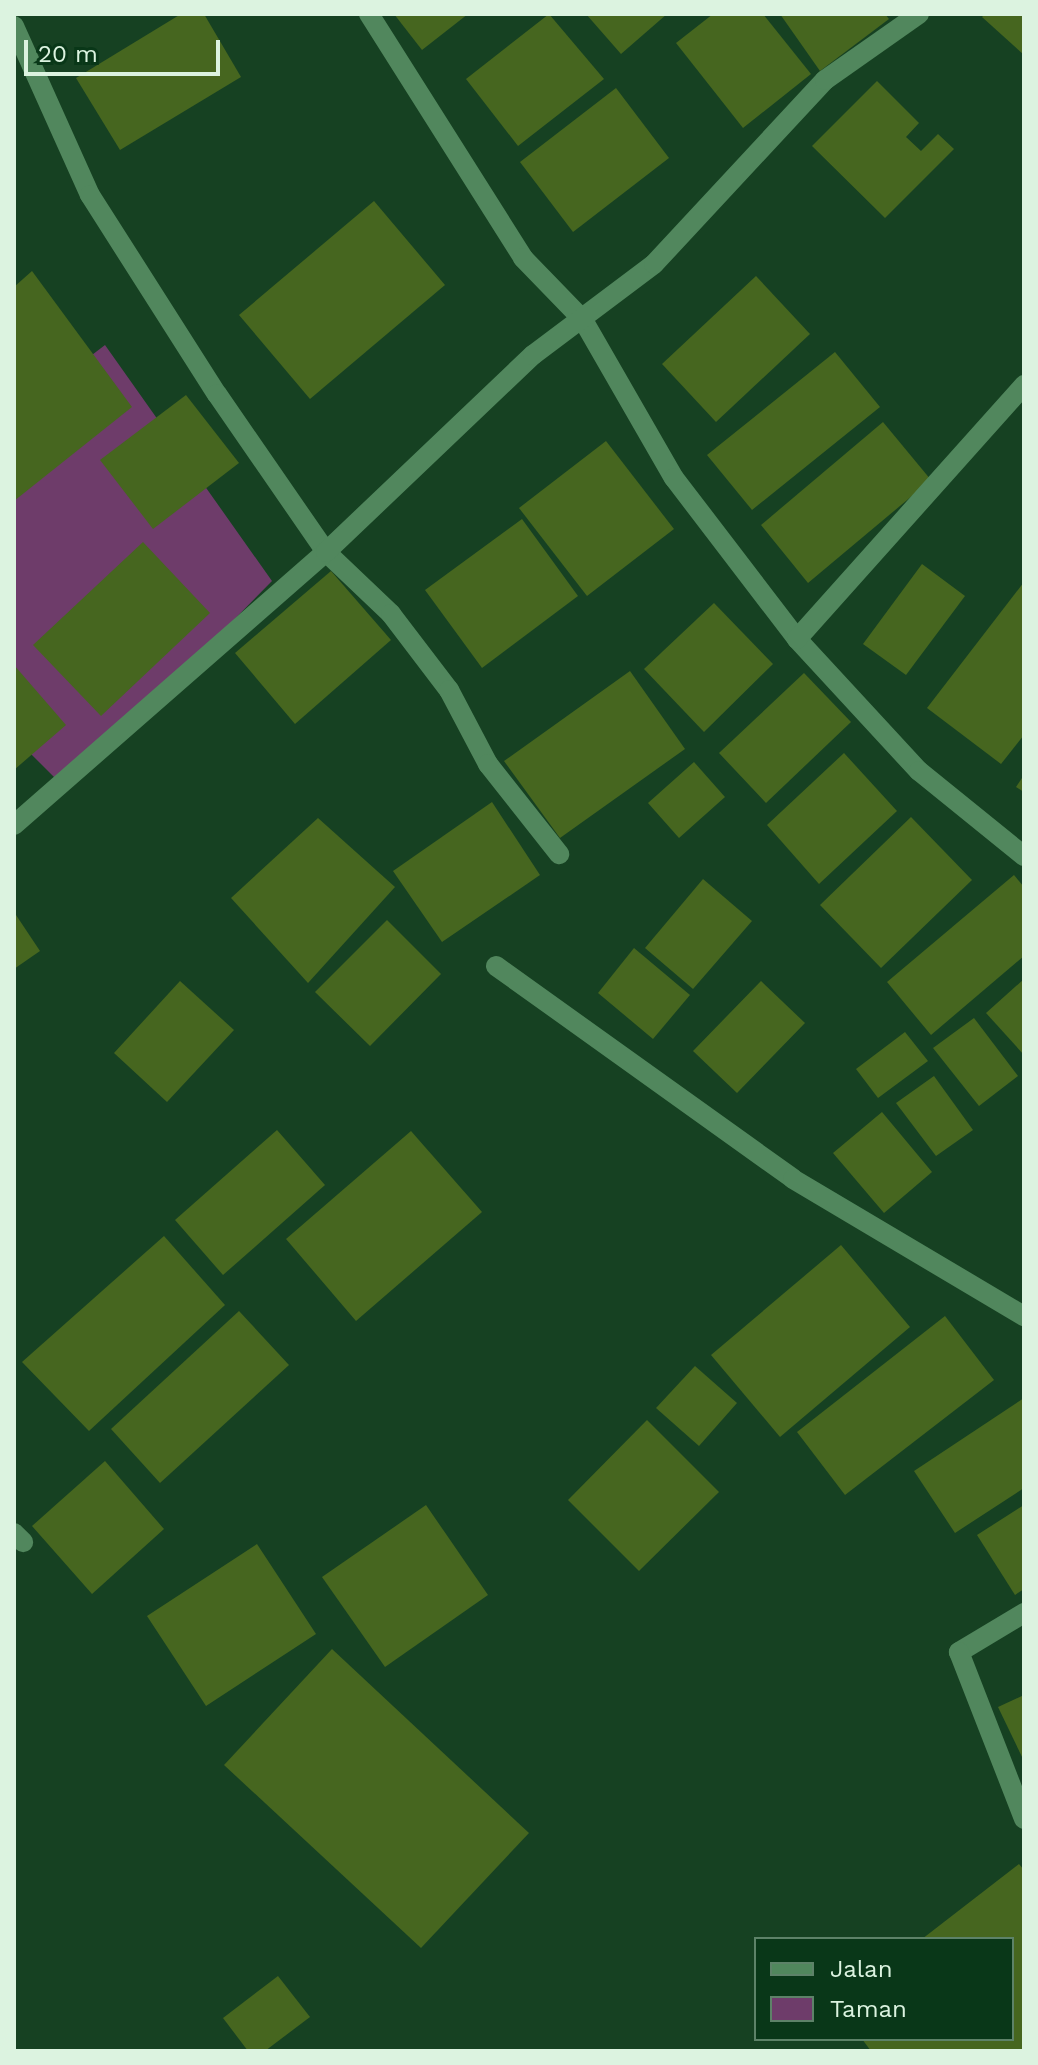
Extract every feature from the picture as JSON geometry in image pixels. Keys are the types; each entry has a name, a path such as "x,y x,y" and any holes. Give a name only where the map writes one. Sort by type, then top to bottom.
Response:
{"street":[{"path":"369,14 523,258 583,320 674,478 797,639 919,771 1024,856"},
{"path":"14,825 326,552 533,355 654,264 825,80 919,14"},
{"path":"14,26 90,195 326,552 401,626 470,720 488,764 559,854"},
{"path":"797,639 1024,385"},
{"path":"496,966 793,1179 1024,1316"},
{"path":"1024,1613 959,1652 1024,1819"}],"green space":[{"path":"105,345 272,581 67,790 29,752 14,763 14,377 37,397"}],"building":[{"path":"181,14 204,14 241,77 120,150 76,78"},
{"path":"394,14 468,14 422,50"},
{"path":"549,14 604,79 518,146 466,79"},
{"path":"586,14 667,14 621,54"},
{"path":"713,14 763,14 811,74 743,128 676,43"},
{"path":"780,14 885,14 889,19 820,71"},
{"path":"985,14 1024,14 1024,55 982,17"},
{"path":"877,81 919,123 906,137 921,151 938,134 954,149 885,218 812,146"},
{"path":"616,88 669,158 573,232 520,162"},
{"path":"374,201 445,285 310,399 239,315"},
{"path":"32,271 132,407 14,501 14,287"},
{"path":"756,276 810,334 716,422 662,364"},
{"path":"835,352 880,407 752,510 707,455"},
{"path":"186,395 239,463 153,529 100,460"},
{"path":"883,422 931,480 808,583 761,525"},
{"path":"606,441 674,529 587,596 519,508"},
{"path":"522,519 578,596 482,668 425,590"},
{"path":"143,542 210,613 101,716 33,645"},
{"path":"922,564 965,596 906,675 863,644"},
{"path":"331,571 391,640 295,724 235,653"},
{"path":"1024,582 1024,735 1001,764 927,708"},
{"path":"714,603 773,664 704,732 644,669"},
{"path":"14,665 66,725 14,770"},
{"path":"630,671 685,749 560,838 504,761"},
{"path":"804,673 851,722 766,803 719,753"},
{"path":"844,753 897,811 819,884 767,825"},
{"path":"694,762 725,797 679,838 648,803"},
{"path":"1024,775 1024,792 1016,787"},
{"path":"492,802 540,875 442,942 393,871"},
{"path":"911,817 972,880 881,968 820,905"},
{"path":"318,818 395,887 308,983 231,898"},
{"path":"1014,875 1024,887 1024,956 931,1035 887,982"},
{"path":"703,879 752,921 693,989 645,948"},
{"path":"14,912 40,951 14,969"},
{"path":"387,920 441,974 370,1046 315,992"},
{"path":"634,948 690,995 653,1039 598,993"},
{"path":"1024,979 1024,1055 986,1013"},
{"path":"180,981 234,1030 167,1102 114,1053"},
{"path":"761,981 805,1023 737,1093 693,1051"},
{"path":"974,1018 1018,1076 979,1106 933,1048"},
{"path":"905,1032 928,1061 878,1098 856,1069"},
{"path":"934,1076 973,1130 936,1156 896,1103"},
{"path":"882,1112 932,1172 884,1213 833,1153"},
{"path":"277,1130 325,1185 223,1275 175,1220"},
{"path":"411,1131 482,1212 356,1321 286,1239"},
{"path":"164,1236 225,1305 89,1431 22,1362"},
{"path":"841,1245 910,1327 780,1437 711,1355"},
{"path":"239,1311 289,1365 160,1483 111,1429"},
{"path":"945,1316 994,1380 845,1495 797,1432"},
{"path":"695,1366 737,1403 699,1446 656,1408"},
{"path":"1024,1398 1024,1488 955,1533 914,1471"},
{"path":"647,1420 719,1492 639,1571 568,1500"},
{"path":"105,1461 164,1529 92,1594 32,1526"},
{"path":"426,1505 488,1595 385,1667 322,1577"},
{"path":"1024,1505 1024,1589 1015,1595 977,1535"},
{"path":"257,1544 316,1634 206,1706 147,1616"},
{"path":"332,1649 529,1833 421,1948 224,1765"},
{"path":"1024,1695 1024,1761 998,1707"},
{"path":"1019,1864 1024,1870 1024,2051 871,2051 864,2041 1014,2041 1014,1937 925,1937"},
{"path":"278,1976 310,2017 265,2051 248,2051 223,2018"}]}
